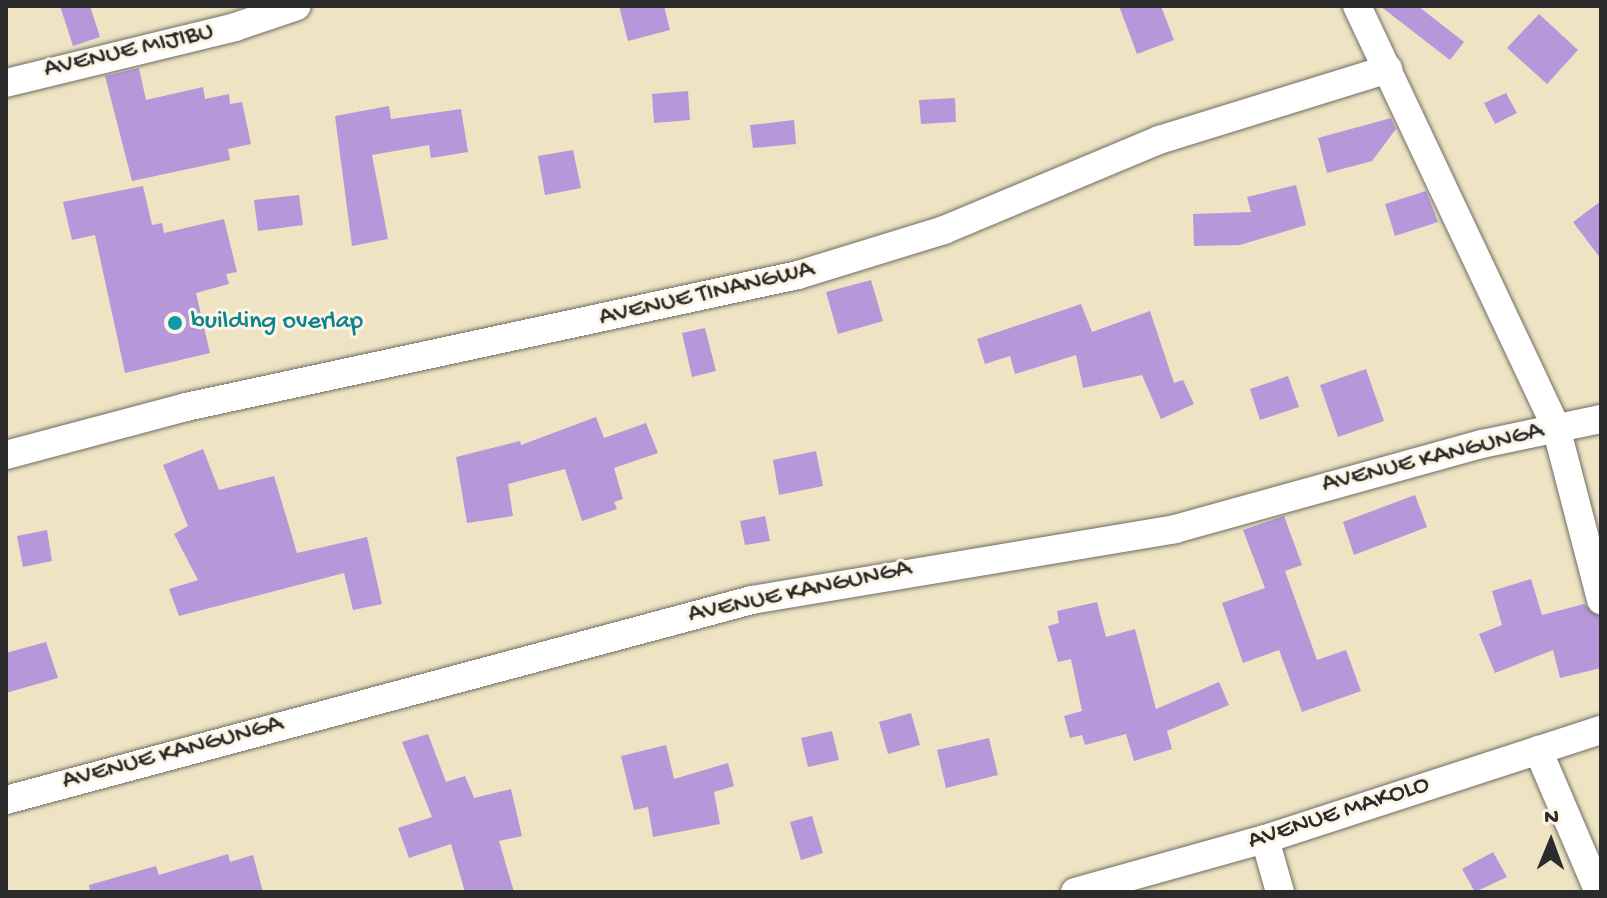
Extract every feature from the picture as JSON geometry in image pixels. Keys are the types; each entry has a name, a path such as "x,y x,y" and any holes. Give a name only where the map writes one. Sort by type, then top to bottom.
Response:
{"street":[{"name":"AVENUE MIJIBU","path":"6,83 235,27 297,6"},
{"path":"1357,6 1556,427 1601,600"},
{"name":"AVENUE TINANGWA","path":"6,455 186,407 798,275 944,230 1159,140 1388,69"},
{"name":"AVENUE KANGUNGA","path":"6,800 752,600 1175,529 1556,427 1601,419"},
{"name":"AVENUE MAKOLO","path":"1075,892 1265,839 1601,730"},
{"path":"1538,750 1599,892"},
{"path":"1265,839 1280,892"}],"building":[{"path":"60,6 90,6 100,37 73,46"},
{"path":"619,6 664,6 670,30 628,41"},
{"path":"1119,6 1161,6 1174,40 1137,54"},
{"path":"1380,6 1418,6 1464,42 1450,60"},
{"path":"1539,14 1578,50 1547,84 1507,48"},
{"path":"139,68 146,100 203,87 205,99 229,94 230,104 242,102 251,144 228,149 230,160 132,181 105,76"},
{"path":"688,91 690,120 654,123 652,94"},
{"path":"1506,93 1517,113 1495,124 1484,103"},
{"path":"955,98 956,122 921,124 919,100"},
{"path":"389,106 391,119 461,109 468,152 431,158 429,145 372,155 388,239 352,246 335,116"},
{"path":"1391,118 1396,129 1372,161 1327,173 1318,138"},
{"path":"794,120 796,144 753,148 750,125"},
{"path":"573,150 581,188 545,195 538,156"},
{"path":"1296,185 1306,225 1240,245 1194,246 1193,214 1251,212 1247,197"},
{"path":"143,186 152,225 162,223 164,233 224,219 237,272 226,274 229,284 196,293 210,353 125,373 95,235 72,240 63,202"},
{"path":"1426,191 1438,222 1395,236 1385,204"},
{"path":"299,195 303,225 258,231 254,200"},
{"path":"1601,201 1601,259 1573,222"},
{"path":"871,280 883,321 838,334 826,292"},
{"path":"1081,304 1092,332 1150,311 1174,383 1183,380 1194,404 1161,419 1142,375 1083,388 1076,355 1015,374 1010,356 985,364 977,339"},
{"path":"705,328 716,371 692,377 682,333"},
{"path":"1366,369 1384,421 1338,437 1320,385"},
{"path":"1288,376 1299,407 1260,420 1250,389"},
{"path":"596,417 604,438 646,423 658,453 614,468 623,499 614,502 617,509 582,521 565,469 508,484 513,516 467,523 456,457 520,441 521,445"},
{"path":"203,449 219,490 274,476 297,553 367,537 382,604 353,610 344,573 179,616 169,589 198,580 174,534 188,526 163,465"},
{"path":"816,451 823,486 779,495 773,460"},
{"path":"1415,495 1427,527 1354,555 1343,522"},
{"path":"765,516 770,541 745,545 740,521"},
{"path":"1284,516 1302,565 1285,571 1317,660 1346,650 1361,691 1302,712 1279,650 1243,663 1222,603 1265,588 1243,530"},
{"path":"47,530 52,561 23,567 17,536"},
{"path":"1531,579 1542,615 1584,604 1601,617 1601,668 1560,678 1553,650 1495,673 1479,634 1502,625 1492,591"},
{"path":"1097,602 1106,637 1135,629 1156,709 1219,682 1229,705 1167,731 1172,749 1134,761 1126,734 1085,745 1082,735 1070,738 1064,716 1082,711 1071,659 1058,662 1048,626 1059,623 1057,611"},
{"path":"46,642 58,678 6,693 6,653"},
{"path":"911,713 920,745 888,754 879,722"},
{"path":"832,731 839,760 808,767 801,738"},
{"path":"428,734 446,782 465,776 474,798 511,789 522,836 499,841 514,892 465,892 451,844 409,858 398,828 432,817 402,742"},
{"path":"989,738 998,775 946,788 937,750"},
{"path":"666,745 674,779 728,763 734,786 714,792 720,824 653,837 648,807 634,810 621,756"},
{"path":"812,816 823,853 801,860 790,822"},
{"path":"1493,852 1507,877 1475,892 1462,869"},
{"path":"228,854 230,862 253,855 263,892 90,892 89,885 156,866 159,875"}],"place":[{"name":"building overlap","path":"175,323"}]}
